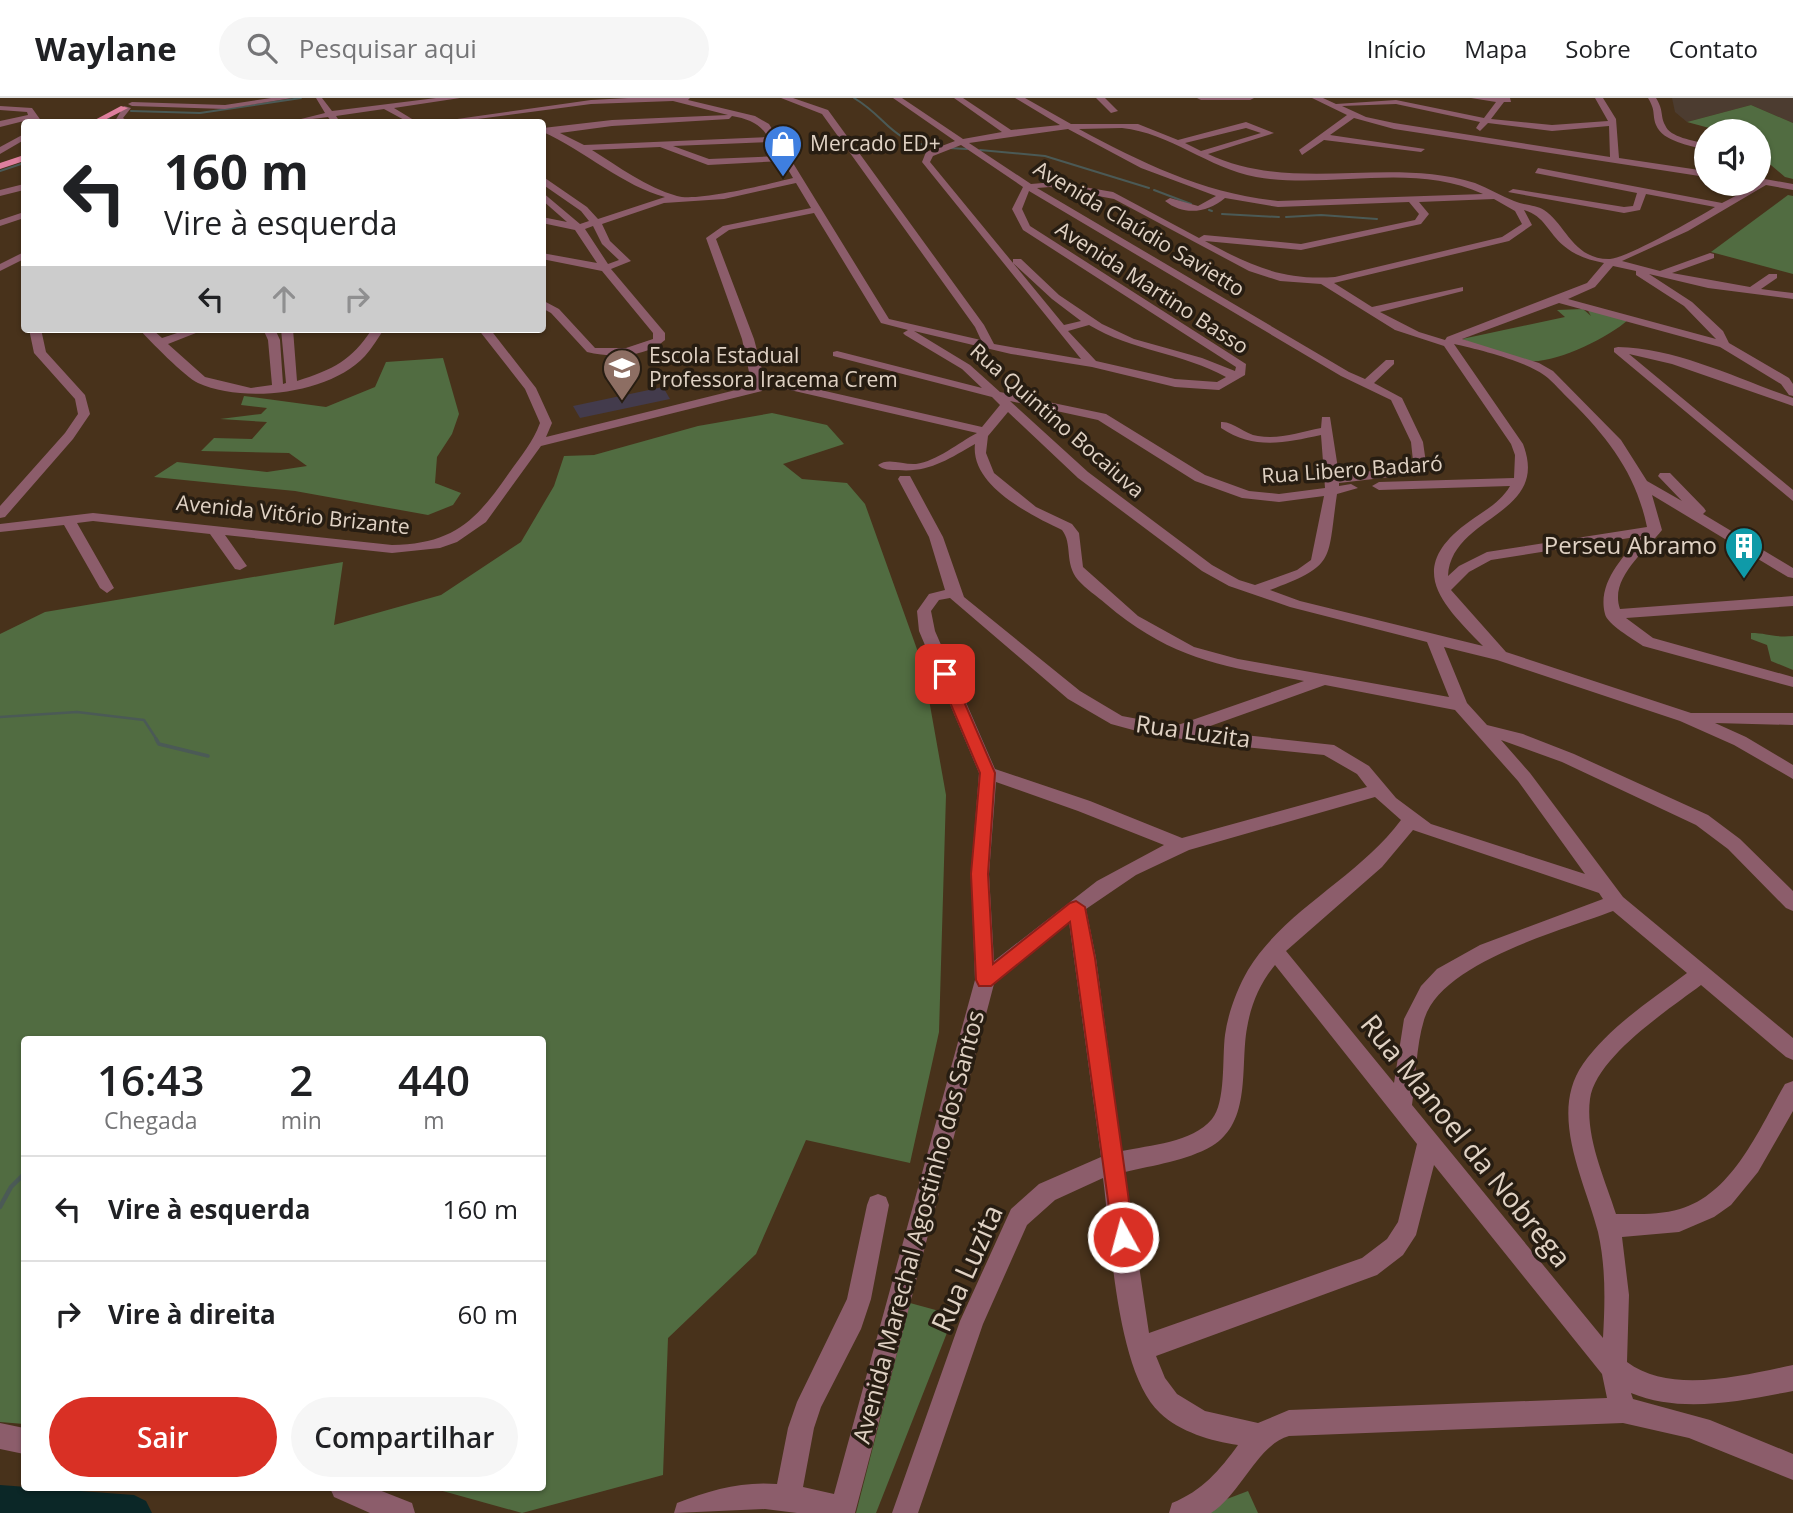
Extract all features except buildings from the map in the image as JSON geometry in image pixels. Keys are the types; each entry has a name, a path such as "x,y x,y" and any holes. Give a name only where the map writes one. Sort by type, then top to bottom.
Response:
{"main road":[{"path":"100,119 123,105"},
{"path":"0,166 21,159"}],"street":[{"path":"123,105 225,107 288,98"},
{"path":"319,99 333,118 403,104 456,98"},
{"path":"460,119 610,100 686,98"},
{"path":"785,98 825,112 980,327 989,345"},
{"name":"Avenida Claúdio Savietto","path":"897,98 1024,184 1367,384 1390,394 1401,403 1417,442 1420,463 1414,469 1332,486"},
{"path":"958,98 1011,134"},
{"path":"1019,98 1070,128 1222,196 1262,204 1497,195"},
{"path":"1100,98 1114,111"},
{"path":"1201,98 1250,98"},
{"path":"1316,98 1353,115 1470,138 1694,172"},
{"path":"1475,98 1500,102 1511,98"},
{"path":"1599,98 1608,108 1612,122 1615,161"},
{"path":"1652,98 1660,111 1659,123 1667,135 1694,143"},
{"path":"675,99 759,121 776,139 885,321"},
{"path":"1332,105 1396,102 1487,121 1552,128 1612,122"},
{"path":"1470,138 1487,121 1500,102"},
{"path":"403,104 423,116"},
{"path":"386,107 408,119"},
{"path":"0,108 29,110 36,119"},
{"path":"508,113 521,119"},
{"path":"546,131 602,124 739,115"},
{"path":"1302,152 1353,115"},
{"path":"0,124 21,121"},
{"path":"1092,364 926,162 926,158 935,149 959,140 1126,125 1245,171 1276,176 1418,174 1623,210 1637,208 1643,189"},
{"path":"1177,143 1245,125 1270,133 1203,153"},
{"path":"546,131 582,148 668,199"},
{"path":"1323,137 1421,149"},
{"path":"0,151 21,139"},
{"path":"582,148 776,139"},
{"path":"659,144 708,162 787,158"},
{"path":"1245,171 1405,165"},
{"path":"1538,170 1723,206"},
{"path":"546,221 579,228 668,199 724,196 799,180"},
{"path":"546,182 584,209 597,224 606,242 626,261 605,268 546,257"},
{"path":"1771,183 1793,187"},
{"path":"1024,184 1048,184 1118,197 1255,270 1300,281 1325,282 1514,236 1527,225 1523,215 1510,203 1475,185"},
{"name":"Avenida Martino Basso","path":"885,321 989,345 1203,387 1219,386 1243,370 1238,363 1026,228 1017,209 1024,184"},
{"path":"0,193 21,188"},
{"path":"1170,201 1219,211 1213,204 1222,196"},
{"path":"1449,341 1558,300 1596,282 1610,263 1685,229 1739,196"},
{"path":"546,199 579,228 605,268 659,334 659,340 618,351 591,351 555,311 546,305"},
{"path":"1197,237 1293,248 1318,245 1418,222 1424,214 1412,199"},
{"path":"1510,203 1541,212 1572,250 1610,263 1751,292 1793,296"},
{"path":"535,444 744,394 758,388 759,379 711,238 726,228 818,209"},
{"path":"0,223 21,216"},
{"path":"974,221 1052,294 1089,322 1132,341 1207,362 1236,377"},
{"path":"1662,274 1710,256"},
{"path":"0,268 21,257"},
{"path":"1635,268 1696,310 1719,333 1724,345"},
{"path":"1751,292 1773,276"},
{"path":"1325,282 1371,311 1424,338 1449,341 1535,365 1549,373 1619,443 1644,484 1655,530"},
{"path":"1371,311 1459,289"},
{"path":"1558,300 1724,345 1784,381 1793,392"},
{"name":"Rua Quintino Bocaiuva","path":"885,321 966,367 1083,475 1207,568 1254,591 1294,604 1501,656 1686,717"},
{"path":"1063,331 1089,322"},
{"path":"0,514 69,436 84,414 81,398 40,353 36,333"},
{"path":"149,333 209,384 251,392 278,390 320,379 346,367 361,354 375,333"},
{"path":"158,343 189,333"},
{"path":"271,333 274,340 278,390"},
{"path":"287,333 292,386"},
{"name":"Avenida Vitório Brizante","path":"0,528 67,519 125,519 392,549 429,548 464,534 489,513 544,429 546,415 487,333"},
{"path":"1449,341 1518,449 1522,464 1519,482 1508,502 1469,527 1451,543 1443,559 1443,590 1501,656"},
{"path":"1793,402 1663,359 1628,349 1618,350 1626,360 1793,497"},
{"name":"Rua Libero Badaró","path":"837,354 1004,400 1102,417 1200,478 1227,489 1279,498 1332,486 1519,482"},
{"path":"1367,384 1390,362"},
{"path":"759,379 984,433"},
{"path":"1004,400 984,433 980,453 988,475 1031,510 1067,527 1072,533 1076,567 1098,592 1133,619 1189,651 1322,680 1460,705"},
{"path":"1225,425 1245,438 1273,443 1326,425 1332,486 1317,562 1302,573 1254,591"},
{"path":"884,465 924,466 984,433"},
{"path":"1665,475 1699,510 1701,518"},
{"path":"905,479 936,537 953,592"},
{"path":"1644,484 1793,574"},
{"path":"67,519 107,588"},
{"path":"214,528 240,566"},
{"path":"1443,590 1464,569 1488,556 1655,530"},
{"path":"1655,530 1613,581 1610,594 1612,614 1627,631 1648,642 1793,682"},
{"name":"Rua Luzita","path":"905,1513 972,1321 1019,1217 1029,1205 1077,1175 1114,1163 1187,1146 1205,1139 1221,1126 1228,1107 1240,1014 1247,990 1275,951 1378,861 1397,842 1410,821 1363,771 1328,749 1144,727 1095,709 1006,639 953,592"},
{"name":"Avenida Marechal Agostinho dos Santos","path":"842,1512 985,980 980,874 988,773 928,631 924,611 934,597 953,592"},
{"path":"1612,614 1793,601"},
{"path":"1433,639 1460,705 1524,777 1611,895 1793,1051"},
{"path":"1175,732 1322,680"},
{"path":"1686,717 1793,719"},
{"path":"1686,717 1740,741 1793,773"},
{"path":"1482,730 1517,738 1542,748 1702,820 1734,844 1793,903"},
{"path":"988,773 1084,806 1181,845"},
{"path":"985,980 1076,907 1119,877 1181,845 1378,790"},
{"path":"1410,821 1479,849 1611,895"},
{"path":"1401,1108 1414,1019 1428,992 1444,975 1487,951 1611,895"},
{"path":"1076,907 1114,1163 1132,1310 1140,1349 1152,1382 1166,1405 1188,1419 1225,1431 1261,1436"},
{"name":"Rua Manoel da Nobrega","path":"1275,951 1612,1367"},
{"path":"1623,1410 1612,1367 1616,1288 1607,1226 1584,1139 1579,1108 1581,1088 1591,1068 1653,1010 1701,974"},
{"path":"1607,1226 1686,1220 1712,1208 1733,1186 1793,1091"},
{"path":"1140,1349 1369,1267 1395,1247 1408,1227 1428,1142"},
{"path":"788,1495 801,1428 810,1402 852,1320 859,1299 878,1205"},
{"path":"1612,1367 1638,1383 1661,1390 1734,1389 1793,1378"},
{"path":"1182,1513 1197,1508 1211,1498 1261,1436 1272,1427 1289,1423 1623,1410 1663,1416 1701,1427 1793,1467"},
{"path":"0,1436 21,1440"},
{"path":"350,1491 402,1513"},
{"path":"687,1513 720,1499 753,1494 788,1495 842,1512"}],"shaded area":[{"path":"1672,98 1793,98 1793,123 1751,105 1687,122 1675,112"},
{"name":"Escola Estadual Professora Iracema Crem","path":"663,387 670,399 580,418 573,406"}],"green space":[{"path":"1751,105 1793,123 1793,179 1785,177 1771,165 1771,119 1698,119"},
{"path":"1788,195 1793,196 1793,274 1711,252"},
{"path":"1583,309 1591,316 1587,309 1628,320 1581,348 1540,361 1511,357 1462,339 1565,317 1557,310"},
{"path":"443,358 459,414 452,434 437,457 435,483 461,493 453,505 428,515 295,491 154,477 177,462 267,472 307,466 289,453 201,451 214,438 252,439 267,422 220,419 261,414 267,408 241,405 244,396 326,407 375,387 386,362"},
{"path":"772,413 827,425 844,444 783,464 802,479 847,483 865,504 923,666 946,795 939,1032 910,1163 806,1140 756,1254 668,1338 663,1475 522,1513 443,1491 546,1491 546,1036 21,1036 21,1424 0,1422 0,634 45,612 343,562 334,625 441,595 521,542 554,486 564,456 594,455 698,426"},
{"path":"1751,633 1793,636 1793,670 1771,661 1767,645 1751,639"},
{"path":"910,1303 954,1315 876,1513 856,1513"},
{"path":"1248,1491 1258,1513 1190,1513"}],"waterway":[{"path":"131,111 200,113 301,98"},
{"path":"854,98 898,134 919,144 934,147"},
{"path":"949,148 967,149"},
{"path":"980,150 1045,156 1149,188"},
{"path":"0,171 21,164"},
{"path":"1154,190 1191,204"},
{"path":"1222,214 1279,217"},
{"path":"1286,217 1321,215 1377,219"},
{"path":"0,717 77,712 144,720 157,740"},
{"path":"156,739 159,744 208,756"},
{"path":"0,1207 11,1187 21,1177"},
{"path":"0,1502 134,1513"}],"place":[{"name":"Mercado ED+","path":"783,178"},
{"name":"Escola Estadual Professora Iracema Crem","path":"622,402"},
{"name":"Perseu Abramo","path":"1744,580"}],"route":[{"path":"945,674 988,773 980,874 985,980 1076,907 1086,958 1123,1237"}]}
